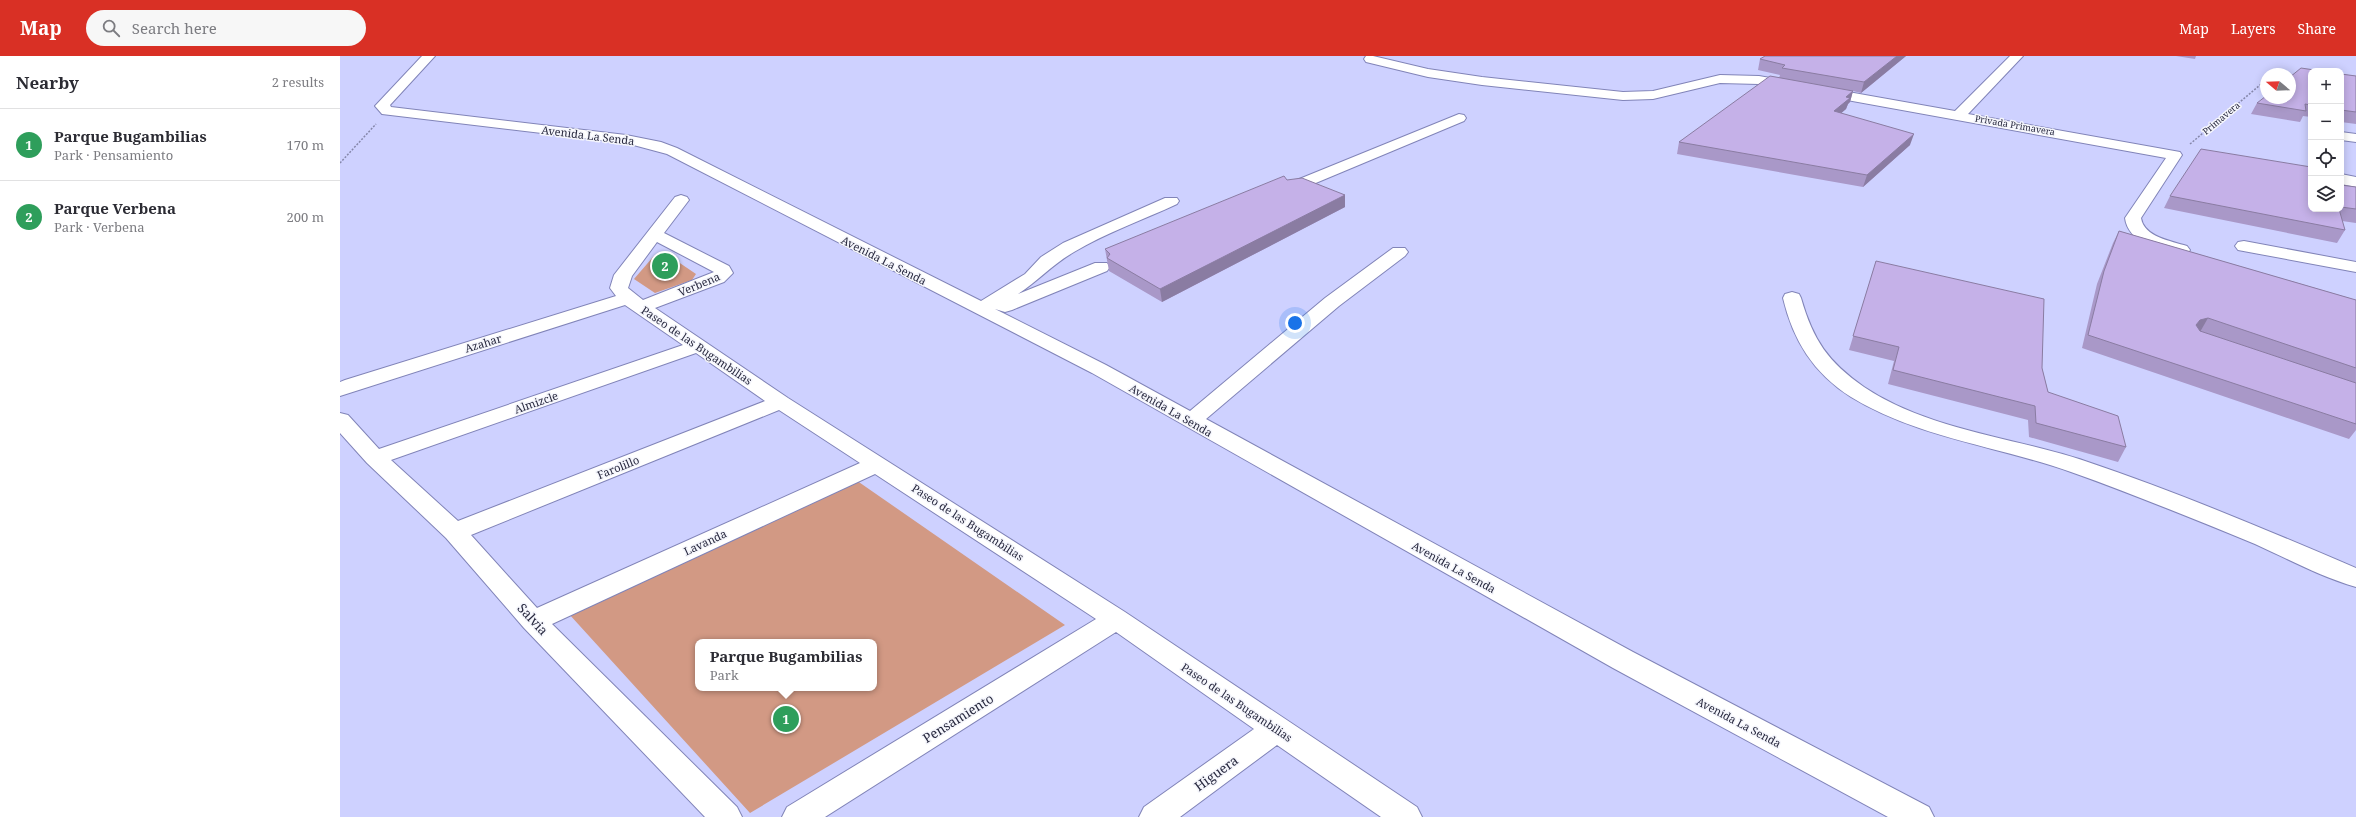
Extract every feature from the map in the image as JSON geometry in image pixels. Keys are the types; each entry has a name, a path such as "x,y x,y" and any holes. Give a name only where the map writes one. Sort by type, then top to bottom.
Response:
{"street":[{"path":"387,112 382,106 385,102 430,56"},
{"path":"1959,115 2017,56"},
{"name":"Privada Primavera","path":"1370,58 1448,76 1624,96 1653,95 1720,79 1744,78 1959,115 2175,155"},
{"name":"Avenida La Senda","path":"387,112 626,139 656,145 1099,368 1191,421 1623,660 1918,817"},
{"path":"1293,187 1459,118"},
{"path":"2344,136 2356,138"},
{"path":"2175,155 2133,218 2134,225 2146,238 2160,244 2197,255"},
{"path":"2344,180 2356,182"},
{"path":"634,303 619,288 623,275 680,200"},
{"path":"985,311 1031,278 1047,261 1069,247 1171,201"},
{"name":"Verbena","path":"634,303 718,278 724,273 723,270 654,234"},
{"path":"2244,246 2356,267"},
{"path":"1191,421 1332,302 1399,252"},
{"path":"985,311 1101,267"},
{"path":"1792,298 1799,327 1811,348 1831,372 1865,396 1898,412 1934,425 2074,465 2174,501 2356,578"},
{"name":"Paseo de las Bugambilias","path":"634,303 781,402 1116,619 1406,817"},
{"name":"Azahar","path":"340,390 352,384 634,303"},
{"name":"Almizcle","path":"375,458 698,346"},
{"name":"Farolillo","path":"455,532 781,402"},
{"name":"Salvia","path":"340,420 375,458 455,532 533,621 726,817"},
{"name":"Lavanda","path":"533,621 877,464"},
{"name":"Pensamiento","path":"798,817 1116,619"},
{"name":"Higuera","path":"1155,817 1277,729"}],"path":[{"name":"Primavera","path":"2175,155 2260,85"},
{"path":"340,163 387,112"}],"shaded area":[{"path":"668,255 696,274 692,280 655,293 634,279 653,257"},
{"path":"853,478 1065,625 750,813 569,614"}],"building":[{"path":"1765,56 1897,56 1864,82 1782,68 1785,65 1760,59"},
{"path":"2301,68 2308,69 2308,104 2305,104 2306,111 2263,104 2296,104 2296,72"},
{"path":"2344,74 2356,76 2356,112 2344,110"},
{"path":"1770,76 1853,91 1846,97 1850,98 1834,111 1914,134 1867,175 1679,142"},
{"path":"2201,149 2308,167 2308,212 2340,212 2345,230 2170,196"},
{"path":"1284,176 1287,180 1302,178 1345,195 1160,289 1107,258 1110,254 1105,249"},
{"path":"2344,185 2356,187 2356,209 2344,207"},
{"path":"2119,231 2356,300 2356,368 2208,318 2200,320 2196,325 2200,331 2356,383 2356,424 2088,335 2104,271"},
{"path":"1876,261 2044,299 2042,368 2048,392 2118,416 2126,447 2036,423 2035,406 1893,370 1899,347 1853,336"}],"place":[{"name":"Parque Verbena","path":"665,266"},
{"name":"Parque Bugambilias","path":"786,719"}]}
